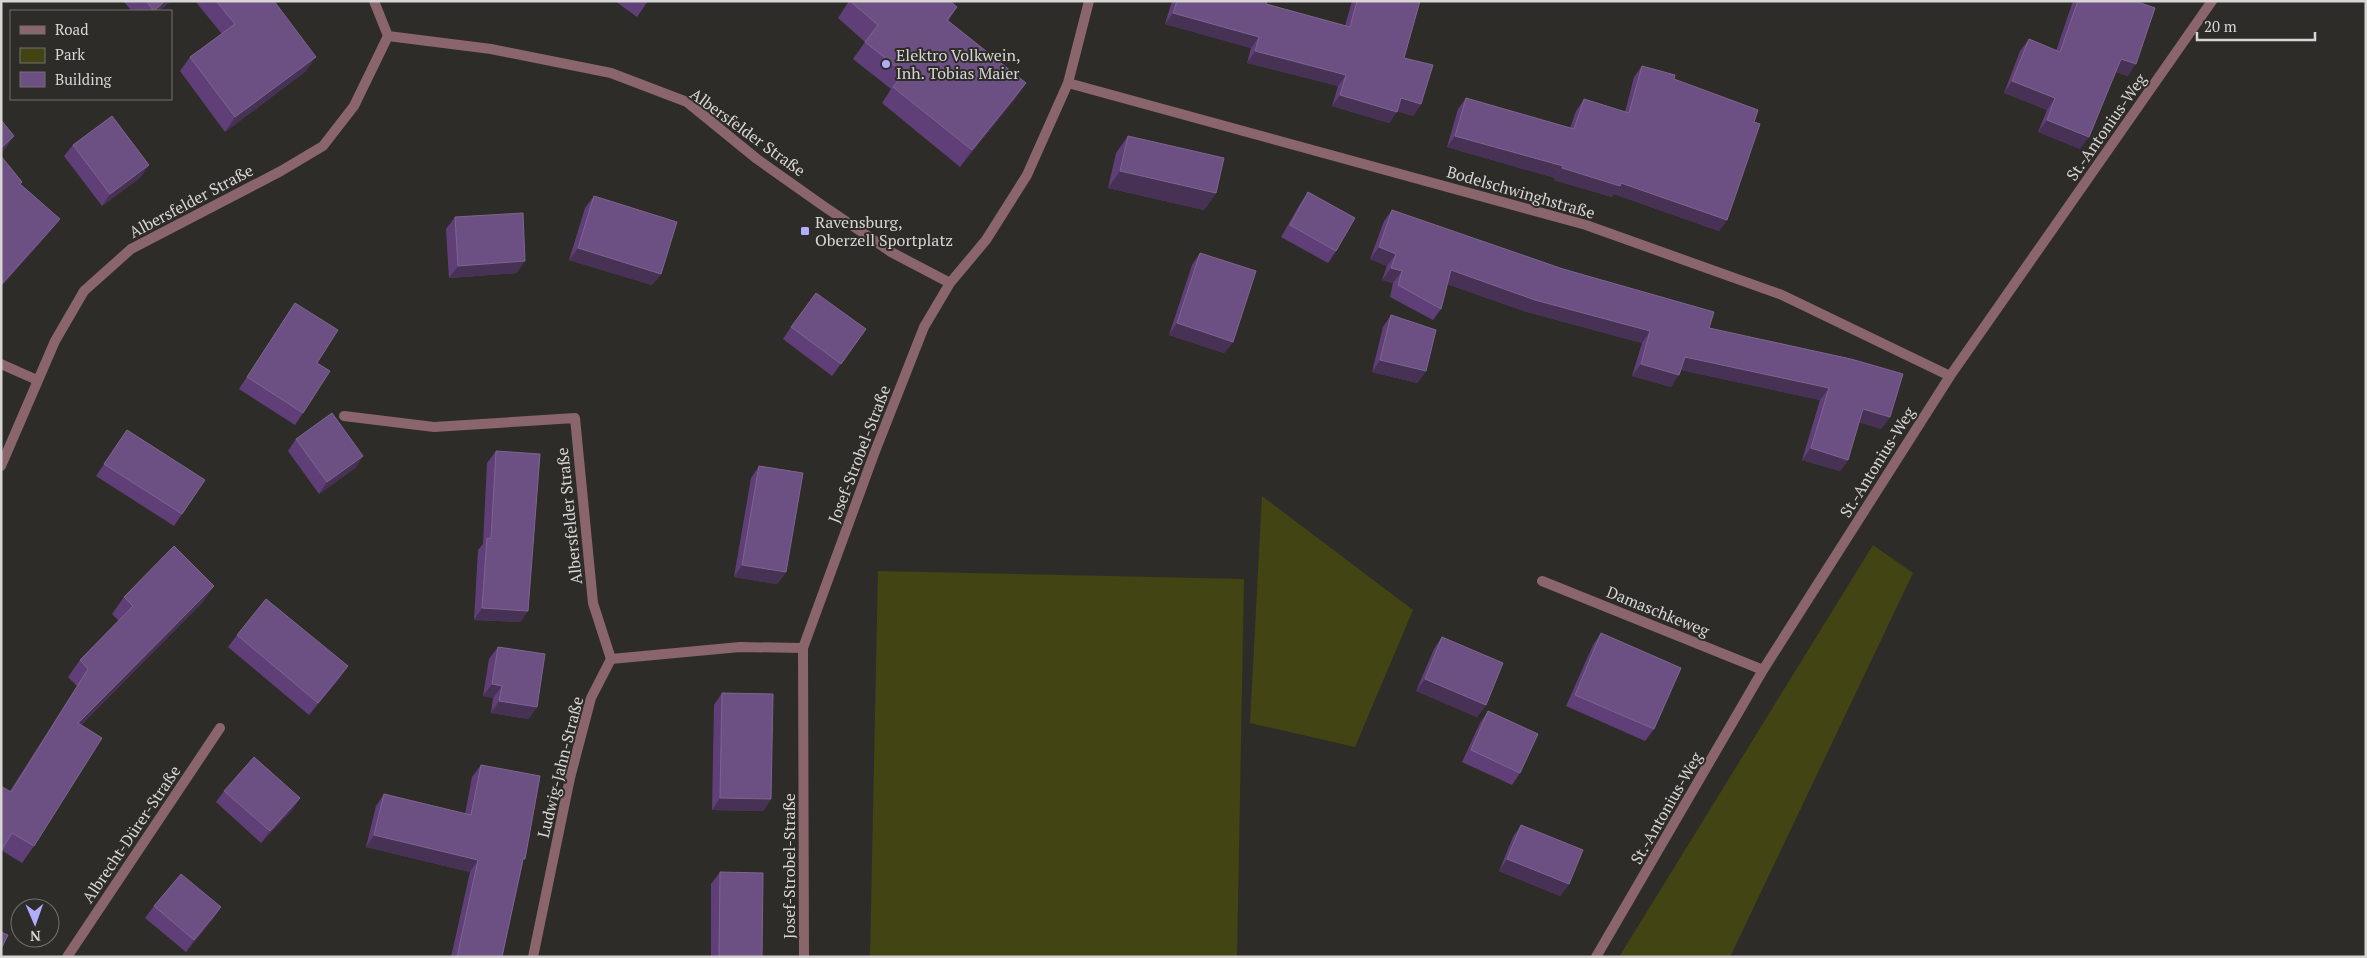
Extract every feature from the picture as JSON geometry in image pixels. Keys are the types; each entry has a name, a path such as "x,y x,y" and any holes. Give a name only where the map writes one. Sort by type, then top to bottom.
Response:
{"street":[{"path":"374,1 388,36"},
{"name":"Josef-Strobel-Straße","path":"804,957 802,648 874,454 924,327 950,283 986,240 1027,175 1068,83 1089,1"},
{"name":"St.-Antonius-Weg","path":"1596,957 1763,670 1950,376 2212,1"},
{"name":"Albersfelder Straße","path":"1,466 55,341 84,291 131,249 281,171 323,146 354,106 388,36 491,49 611,72 687,102 757,159 891,252 950,283"},
{"name":"Bodelschwinghstraße","path":"1068,83 1586,226 1782,295 1950,376"},
{"path":"1,364 37,380"},
{"name":"Albersfelder Straße","path":"344,416 434,427 575,418 593,603 611,659"},
{"name":"Damaschkeweg","path":"1542,581 1763,670"},
{"path":"611,659 740,647 802,648"},
{"name":"Ludwig-Jahn-Straße","path":"533,957 570,778 591,698 611,659"},
{"name":"Albrecht-Dürer-Straße","path":"67,957 220,728"}],"green space":[{"path":"1262,496 1413,610 1355,747 1250,723"},
{"path":"1873,545 1913,573 1730,957 1619,957"},
{"path":"878,571 1244,579 1237,957 870,957"}],"building":[{"path":"146,1 165,1 155,10"},
{"path":"216,1 274,1 316,57 235,117 190,57 235,24"},
{"path":"850,1 950,1 957,7 947,20 1026,83 972,150 893,87 904,73 865,42 878,25"},
{"path":"1177,1 1267,1 1266,4 1350,27 1357,1 1420,1 1404,58 1433,65 1421,104 1401,98 1397,112 1340,95 1346,75 1255,51 1259,37 1173,13"},
{"path":"2078,1 2135,1 2155,8 2136,64 2121,59 2089,137 2047,120 2055,98 2012,81 2029,39 2060,52"},
{"path":"1642,66 1675,75 1674,79 1758,110 1754,122 1760,124 1727,220 1621,183 1620,186 1562,168 1563,166 1455,136 1466,98 1574,129 1584,99 1629,113"},
{"path":"112,116 149,165 110,194 73,145"},
{"path":"1,120 14,136 1,148"},
{"path":"1128,136 1224,158 1216,193 1120,171"},
{"path":"1,156 22,182 20,184 60,219 1,285"},
{"path":"1308,192 1355,218 1336,251 1290,225"},
{"path":"594,196 677,222 661,274 578,248"},
{"path":"1392,210 1563,269 1714,312 1709,328 1851,359 1903,374 1890,417 1863,409 1848,460 1811,448 1829,388 1685,357 1679,375 1641,364 1650,331 1535,300 1451,270 1441,309 1398,285 1402,271 1391,268 1396,254 1379,247"},
{"path":"523,213 525,261 458,266 455,217"},
{"path":"1200,253 1256,271 1233,342 1177,323"},
{"path":"816,293 866,329 841,364 791,327"},
{"path":"295,303 338,330 317,363 330,371 303,413 247,377"},
{"path":"1391,315 1436,330 1426,371 1380,360"},
{"path":"332,413 363,456 327,482 296,439"},
{"path":"127,430 205,480 182,514 104,464"},
{"path":"496,451 540,454 528,611 482,608 487,538 491,539"},
{"path":"759,466 803,473 786,572 742,565"},
{"path":"174,546 214,586 78,723 102,738 34,846 12,833 1,851 1,786 11,792 88,669 80,660 133,606 124,597"},
{"path":"266,599 348,666 318,703 237,635"},
{"path":"1601,633 1681,668 1654,729 1575,695"},
{"path":"1442,637 1503,663 1486,705 1425,679"},
{"path":"498,647 545,654 537,707 499,701 502,686 492,684"},
{"path":"722,693 773,694 771,799 720,798"},
{"path":"1488,711 1538,734 1520,773 1471,750"},
{"path":"254,757 300,798 270,831 224,791"},
{"path":"481,765 540,776 525,859 523,859 502,957 457,957 478,860 374,835 384,794 471,815"},
{"path":"1521,825 1583,850 1569,884 1507,859"},
{"path":"720,872 763,873 762,957 719,957"},
{"path":"181,874 221,907 194,940 154,906"},
{"path":"1,932 8,935 1,949"}],"place":[{"name":"Elektro Volkwein, Inh. Tobias Maier","path":"886,64"},
{"name":"Ravensburg, Oberzell Sportplatz","path":"805,231"}]}
